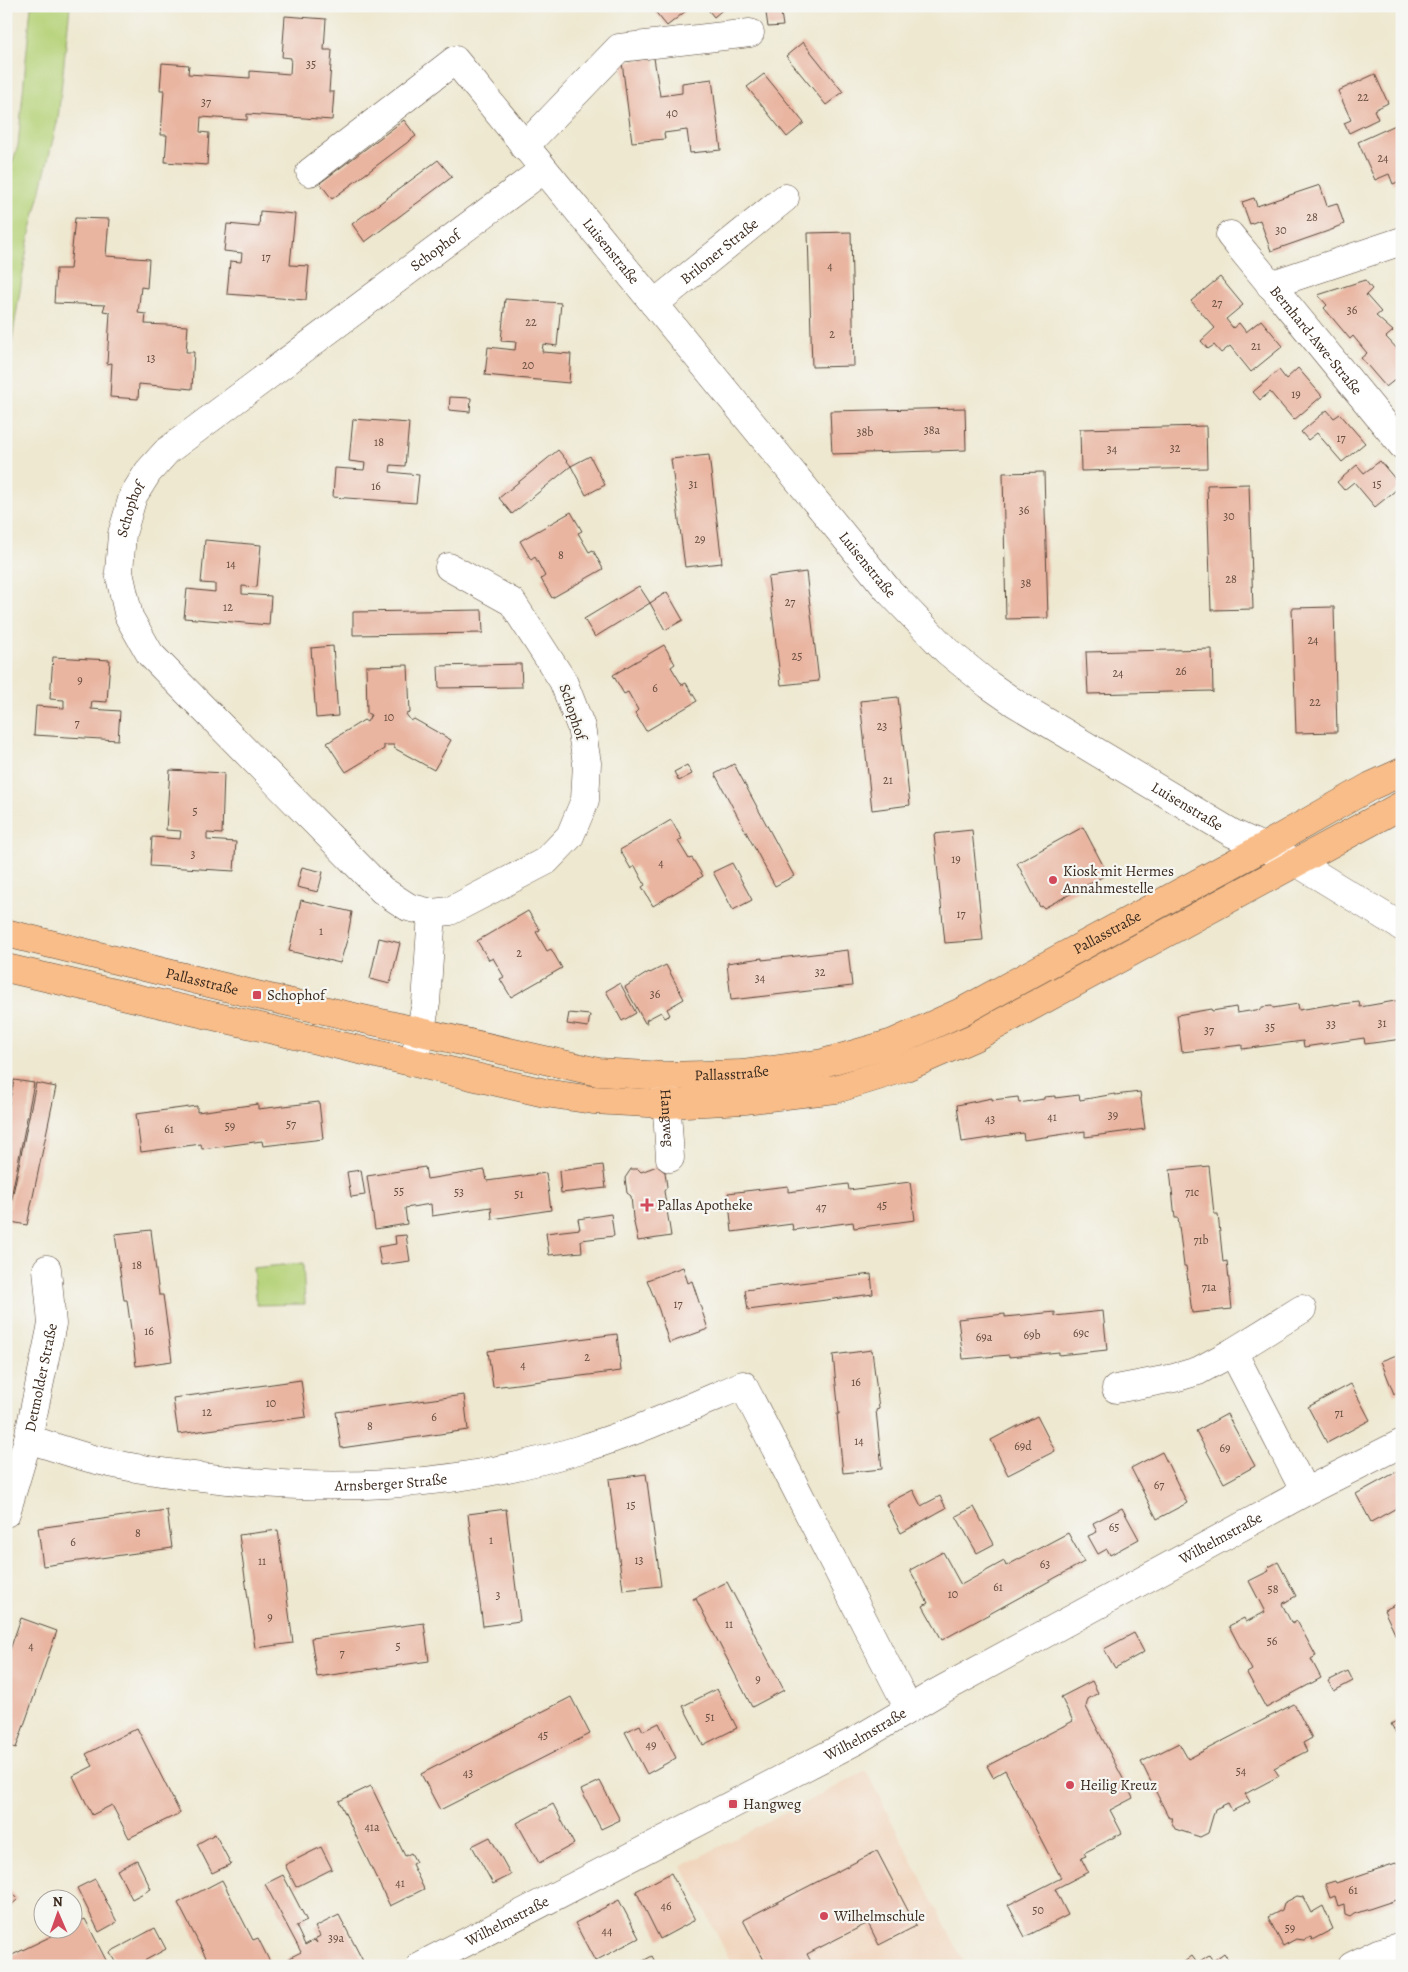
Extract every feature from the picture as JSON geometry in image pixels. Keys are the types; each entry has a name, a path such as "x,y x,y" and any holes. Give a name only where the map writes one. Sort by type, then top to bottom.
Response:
{"main road":[{"name":"Pallasstraße","path":"6,933 257,995 598,1072 664,1076 742,1074 823,1063 893,1043 961,1012 1262,848 1371,786 1402,772"},
{"name":"Pallasstraße","path":"6,968 545,1093 593,1100 666,1104 745,1100 836,1088 904,1068 973,1038 1402,805"}],"street":[{"path":"524,147 619,48 750,33"},
{"name":"Luisenstraße","path":"310,172 455,60 524,147 888,590 947,651 1014,703 1232,834 1296,862 1402,927"},
{"name":"Schophof","path":"449,567 512,602 563,681 581,727 587,763 585,800 570,836 546,861 450,910 432,913 408,907 382,890 150,654 129,617 119,572 122,534 133,496 148,472 167,451 543,170"},
{"name":"Briloner Straße","path":"654,304 785,198"},
{"name":"Bernhard-Awe-Straße","path":"1230,235 1402,445"},
{"path":"1270,285 1402,241"},
{"path":"414,1062 426,1002 432,913"},
{"name":"Hangweg","path":"664,1076 670,1158"},
{"name":"Detmolder Straße","path":"6,1513 28,1439 52,1324 47,1269"},
{"path":"1116,1389 1174,1378 1198,1371 1302,1309"},
{"path":"1232,1352 1305,1492"},
{"name":"Arnsberger Straße","path":"28,1439 90,1459 153,1471 245,1483 334,1487 437,1481 527,1464 579,1450 687,1409 743,1385 909,1709"},
{"name":"Wilhelmstraße","path":"422,1965 857,1740 909,1709 1305,1492 1402,1443"},
{"path":"1352,1966 1378,1953 1402,1946"}],"shaded area":[{"name":"Wilhelmschule","path":"866,1771 966,1966 733,1966 682,1866"}],"green space":[{"path":"31,6 70,6 58,119 28,242 6,376 6,180 18,146"},
{"path":"303,1263 305,1304 257,1305 253,1268"}],"building":[{"path":"657,6 692,6 667,26 653,9"},
{"path":"705,6 727,6 714,17"},
{"path":"765,6 780,6 783,26 768,27"},
{"path":"285,16 326,19 324,50 332,50 329,92 334,92 332,120 247,114 247,120 201,117 200,132 209,133 207,165 165,162 167,135 161,135 164,90 160,90 162,63 189,65 188,74 250,78 250,71 290,74 291,58 282,57"},
{"path":"803,42 843,92 826,105 786,56"},
{"path":"654,58 660,96 682,93 682,83 712,79 721,150 690,153 687,130 664,133 665,139 632,142 622,62"},
{"path":"764,74 804,123 787,137 747,87"},
{"path":"1375,74 1388,103 1374,110 1378,119 1349,133 1344,123 1351,120 1338,91"},
{"path":"404,120 416,136 332,199 320,183"},
{"path":"1400,123 1402,127 1402,141 1399,142 1402,148 1402,180 1393,184 1389,174 1375,180 1358,142"},
{"path":"438,160 452,177 365,242 352,224"},
{"path":"1320,185 1327,206 1337,203 1344,224 1271,251 1260,220 1250,224 1242,202 1254,198 1257,206"},
{"path":"260,211 295,214 290,265 309,266 306,300 227,294 230,261 241,262 242,253 224,251 227,224 259,227"},
{"path":"75,218 109,219 106,256 149,259 147,288 141,287 138,313 146,314 145,324 188,326 186,352 194,352 192,389 139,384 138,399 110,397 112,363 107,364 110,312 103,311 105,305 54,303 56,269 70,269"},
{"path":"851,232 854,366 812,367 808,233"},
{"path":"1220,277 1243,305 1226,319 1233,328 1239,323 1246,332 1261,320 1283,346 1251,372 1230,346 1221,353 1214,345 1208,349 1201,341 1215,328 1191,301"},
{"path":"1365,280 1372,289 1366,295 1381,312 1376,316 1393,331 1386,337 1402,354 1402,374 1386,387 1361,358 1367,353 1353,336 1350,339 1324,308 1327,305 1318,295"},
{"path":"505,299 561,303 557,346 543,344 542,352 571,354 569,383 485,375 488,347 515,350 516,342 501,341"},
{"path":"1298,368 1322,396 1294,420 1270,392 1260,400 1253,392 1279,370 1286,379"},
{"path":"450,397 471,398 470,412 449,410"},
{"path":"965,408 966,450 832,454 830,411"},
{"path":"1327,410 1334,418 1340,414 1365,443 1342,462 1317,433 1308,440 1301,432"},
{"path":"353,419 409,423 405,466 391,465 390,472 419,475 416,503 333,497 335,468 364,470 365,463 349,461"},
{"path":"1206,426 1207,468 1081,471 1080,429"},
{"path":"558,450 571,466 512,514 499,498"},
{"path":"709,455 722,563 685,567 671,459"},
{"path":"590,456 605,485 586,495 571,466"},
{"path":"1380,461 1401,486 1375,507 1354,482 1344,490 1337,482 1357,465 1364,473"},
{"path":"1044,472 1048,618 1006,619 1003,473"},
{"path":"1249,484 1253,609 1211,610 1207,485"},
{"path":"571,512 582,531 578,533 589,552 593,550 603,569 552,598 541,579 545,576 535,557 531,560 520,541"},
{"path":"205,540 261,545 257,587 242,586 242,594 271,596 269,625 184,618 187,589 215,592 215,584 201,583"},
{"path":"806,572 819,681 781,685 768,577"},
{"path":"639,586 650,603 595,637 584,619"},
{"path":"667,592 683,620 665,630 650,603"},
{"path":"1334,607 1337,732 1296,733 1292,608"},
{"path":"482,610 483,633 353,635 353,612"},
{"path":"664,645 675,664 671,667 682,685 686,683 697,701 646,731 635,713 638,710 628,692 624,694 613,675"},
{"path":"333,646 338,716 316,718 311,648"},
{"path":"1212,649 1213,693 1211,691 1088,694 1086,652"},
{"path":"53,657 110,660 107,702 92,701 91,709 120,711 118,740 34,735 36,706 64,708 64,700 50,699"},
{"path":"521,664 522,687 439,688 438,666"},
{"path":"408,665 410,713 406,714 411,721 414,719 451,740 434,770 394,748 394,745 384,745 384,749 346,772 327,743 364,720 367,722 371,715 367,713 366,666"},
{"path":"898,697 910,805 872,810 860,701"},
{"path":"734,764 794,876 775,886 715,774"},
{"path":"687,765 692,774 679,781 674,772"},
{"path":"170,770 224,773 222,834 207,833 207,840 236,842 234,871 150,866 152,837 180,839 181,831 166,830"},
{"path":"671,820 682,839 678,841 689,859 692,858 703,876 653,906 642,887 645,885 635,866 631,869 620,850"},
{"path":"1083,827 1106,871 1104,876 1044,908 1040,907 1017,863"},
{"path":"972,830 983,940 945,943 934,834"},
{"path":"732,863 752,900 733,910 713,872"},
{"path":"302,867 323,872 318,892 297,887"},
{"path":"301,900 352,912 347,940 340,963 289,951"},
{"path":"528,911 540,930 536,932 547,951 551,949 562,968 511,997 500,979 504,977 493,958 489,960 477,941"},
{"path":"379,938 400,943 390,984 370,979"},
{"path":"848,950 852,986 731,1000 727,963"},
{"path":"666,965 684,999 667,1009 670,1015 665,1018 661,1012 646,1020 647,1023 645,1023 625,987 649,972"},
{"path":"620,983 636,1013 622,1021 606,991"},
{"path":"1402,1001 1402,1039 1365,1044 1364,1038 1304,1047 1303,1041 1242,1049 1242,1045 1182,1052 1177,1015 1236,1007 1237,1013 1262,1009 1262,1007 1272,1006 1273,1008 1298,1004 1299,1010 1359,1002 1360,1007"},
{"path":"569,1013 590,1015 588,1027 567,1024"},
{"path":"14,1080 34,1083 9,1208 6,1207 6,1118"},
{"path":"36,1083 56,1087 27,1225 6,1221 6,1214 8,1208 10,1208"},
{"path":"1140,1092 1145,1129 1085,1137 1085,1131 1024,1140 1023,1133 962,1142 957,1105 992,1098 992,1100 1018,1097 1019,1103 1055,1096 1055,1098 1079,1095 1080,1100"},
{"path":"319,1102 323,1139 263,1146 262,1141 202,1149 201,1144 141,1152 136,1114 197,1106 197,1112 258,1104 258,1109"},
{"path":"603,1165 606,1188 561,1193 559,1171"},
{"path":"657,1166 665,1172 667,1187 664,1191 671,1236 638,1241 631,1196 627,1193 625,1178 631,1169 638,1169 641,1172"},
{"path":"1209,1166 1214,1214 1218,1214 1223,1262 1227,1261 1232,1309 1192,1313 1178,1218 1175,1218 1170,1170"},
{"path":"425,1167 427,1179 485,1170 487,1181 546,1173 551,1210 492,1219 491,1207 432,1216 431,1204 405,1208 407,1224 375,1229 367,1176"},
{"path":"361,1170 365,1195 351,1197 347,1172"},
{"path":"910,1182 915,1220 854,1228 853,1222 793,1230 792,1224 732,1232 728,1193 788,1186 788,1192 848,1184 849,1190"},
{"path":"611,1214 614,1236 581,1240 582,1252 549,1255 546,1233 580,1229 578,1219"},
{"path":"151,1230 159,1295 163,1295 172,1361 136,1366 115,1234"},
{"path":"406,1235 410,1261 381,1265 378,1247 396,1244 395,1236"},
{"path":"683,1267 688,1283 692,1281 708,1329 669,1343 647,1280"},
{"path":"871,1274 873,1294 748,1310 745,1290"},
{"path":"1103,1311 1107,1350 1059,1355 1059,1352 963,1359 958,1319 1005,1314 1005,1317 1055,1312 1055,1316"},
{"path":"617,1334 621,1371 493,1387 488,1351"},
{"path":"872,1350 879,1409 876,1410 882,1469 843,1473 833,1355"},
{"path":"1402,1353 1402,1390 1394,1394 1381,1361"},
{"path":"301,1380 306,1417 178,1434 173,1398"},
{"path":"1351,1384 1370,1420 1327,1443 1308,1407"},
{"path":"464,1395 468,1430 341,1448 336,1412"},
{"path":"1227,1414 1255,1466 1224,1483 1196,1431"},
{"path":"1037,1416 1055,1451 1008,1475 991,1440"},
{"path":"1162,1452 1187,1503 1157,1519 1131,1468"},
{"path":"1402,1469 1402,1505 1371,1522 1356,1494"},
{"path":"646,1474 661,1586 623,1590 609,1479"},
{"path":"913,1490 921,1506 940,1496 946,1508 901,1533 886,1504"},
{"path":"974,1507 994,1544 977,1553 956,1516"},
{"path":"1122,1508 1139,1539 1110,1555 1107,1549 1098,1554 1088,1536 1097,1532 1093,1523"},
{"path":"506,1509 520,1621 483,1626 468,1514"},
{"path":"167,1510 172,1548 43,1566 38,1528"},
{"path":"278,1530 293,1643 255,1648 239,1535"},
{"path":"1068,1533 1084,1562 942,1640 923,1606 928,1603 910,1570 943,1552 961,1585 1004,1561 1006,1566"},
{"path":"1278,1562 1296,1596 1282,1604 1292,1624 1297,1621 1316,1656 1311,1659 1321,1678 1266,1708 1247,1673 1252,1670 1229,1626 1244,1618 1246,1622 1265,1612 1249,1581 1269,1571 1267,1568"},
{"path":"727,1582 784,1690 752,1707 696,1599 693,1599"},
{"path":"1402,1602 1402,1649 1384,1610"},
{"path":"21,1618 57,1631 16,1748 6,1745 6,1661"},
{"path":"424,1623 429,1661 317,1677 311,1638"},
{"path":"1134,1633 1144,1652 1115,1668 1104,1649"},
{"path":"1348,1671 1353,1681 1334,1691 1328,1681"},
{"path":"1092,1681 1098,1693 1088,1699 1086,1707 1133,1798 1110,1810 1122,1833 1084,1853 1086,1856 1081,1858 1088,1872 1055,1889 1068,1915 1025,1937 1008,1905 1061,1878 1005,1770 993,1777 987,1766 1073,1721 1061,1697"},
{"path":"717,1689 737,1728 703,1745 683,1706"},
{"path":"571,1697 590,1734 440,1810 421,1774"},
{"path":"1294,1704 1312,1738 1303,1743 1307,1751 1274,1768 1279,1776 1245,1794 1250,1802 1232,1811 1228,1803 1215,1809 1208,1833 1200,1837 1175,1829 1171,1821 1172,1818 1169,1818 1141,1762 1179,1743 1188,1759"},
{"path":"1402,1718 1402,1732 1397,1735 1391,1724"},
{"path":"659,1723 676,1758 647,1774 625,1732 640,1725 643,1731"},
{"path":"137,1728 180,1813 129,1838 112,1805 92,1815 73,1776 93,1766 86,1754"},
{"path":"600,1781 620,1820 601,1829 581,1790"},
{"path":"371,1786 405,1856 411,1853 416,1862 412,1864 424,1889 390,1906 339,1801"},
{"path":"553,1804 574,1844 539,1863 517,1823"},
{"path":"215,1834 231,1864 212,1873 197,1844"},
{"path":"490,1837 511,1875 493,1884 472,1846"},
{"path":"321,1847 332,1869 296,1887 285,1865"},
{"path":"877,1851 916,1926 879,1945 868,1923 807,1954 813,1966 767,1966 743,1920"},
{"path":"137,1860 151,1889 132,1899 117,1870"},
{"path":"1402,1861 1402,1898 1350,1917 1345,1915 1344,1904 1338,1906 1335,1896 1330,1898 1325,1884 1335,1881 1336,1883"},
{"path":"671,1873 695,1920 660,1939 636,1891"},
{"path":"283,1875 307,1921 296,1926 305,1945 314,1940 317,1943 315,1939 320,1936 315,1927 339,1915 364,1963 358,1966 290,1966 287,1959 301,1952 265,1884"},
{"path":"95,1879 117,1922 99,1932 82,1898 82,1890 77,1888"},
{"path":"222,1880 253,1940 258,1938 272,1966 203,1966 209,1963 178,1903"},
{"path":"6,1886 18,1899 6,1910"},
{"path":"1297,1896 1303,1897 1311,1913 1323,1906 1333,1929 1312,1940 1311,1937 1304,1940 1296,1939 1283,1946 1268,1917 1282,1910 1284,1903"},
{"path":"619,1900 639,1938 595,1961 575,1923"},
{"path":"85,1919 109,1966 10,1966 6,1958 43,1940 82,1940 82,1920"},
{"path":"155,1928 166,1949 135,1966 117,1966 110,1952"},
{"path":"1224,1953 1232,1966 1179,1966 1192,1956 1197,1963 1209,1955 1213,1961"},
{"path":"652,1956 657,1966 634,1966"}],"place":[{"name":"Kiosk mit Hermes Annahmestelle","path":"1053,880"},
{"name":"Schophof","path":"257,995"},
{"name":"Pallas Apotheke","path":"647,1205"},
{"name":"Heilig Kreuz","path":"1070,1785"},
{"name":"Hangweg","path":"733,1804"},
{"name":"Wilhelmschule","path":"824,1916"}]}
